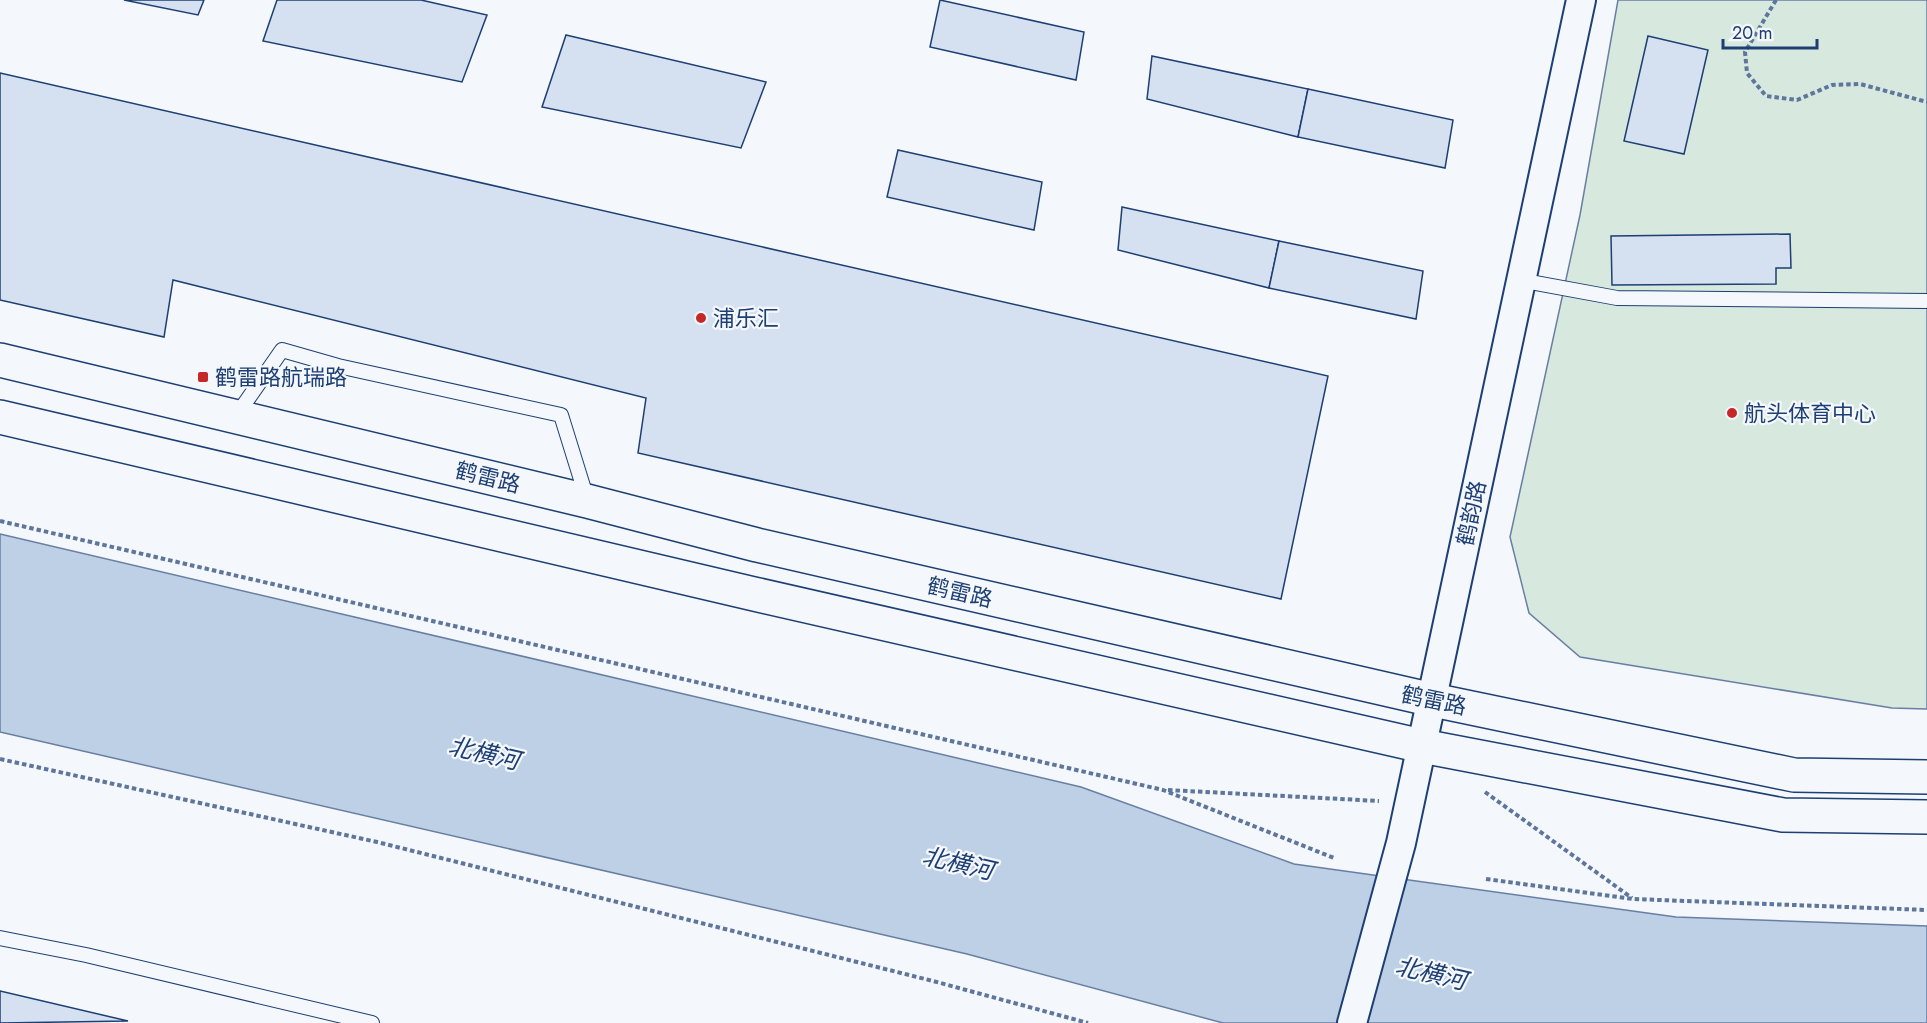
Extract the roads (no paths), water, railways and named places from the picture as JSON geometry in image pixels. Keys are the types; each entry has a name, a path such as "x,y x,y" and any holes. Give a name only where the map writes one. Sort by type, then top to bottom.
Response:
{"street":[{"name":"鹤韵路","path":"1352,1023 1410,803 1519,280 1581,0"},
{"name":"鹤雷路","path":"0,360 587,501 757,545 1433,700 1794,776 1927,777"},
{"name":"鹤雷路","path":"0,417 765,597 1422,746 1783,815 1927,817"}],"lane":[{"path":"1519,280 1617,298 1927,301"},
{"path":"236,416 282,350 338,366 561,415 587,501"},
{"path":"0,938 86,955 372,1023"}],"water":[{"name":"北横河","path":"0,534 1081,787 1294,864 1676,917 1927,926 1927,1023 1223,1023 967,954 0,732"}],"place":[{"name":"浦乐汇","path":"701,318"},
{"name":"鹤雷路航瑞路","path":"203,377"},
{"name":"航头体育中心","path":"1732,413"}]}
